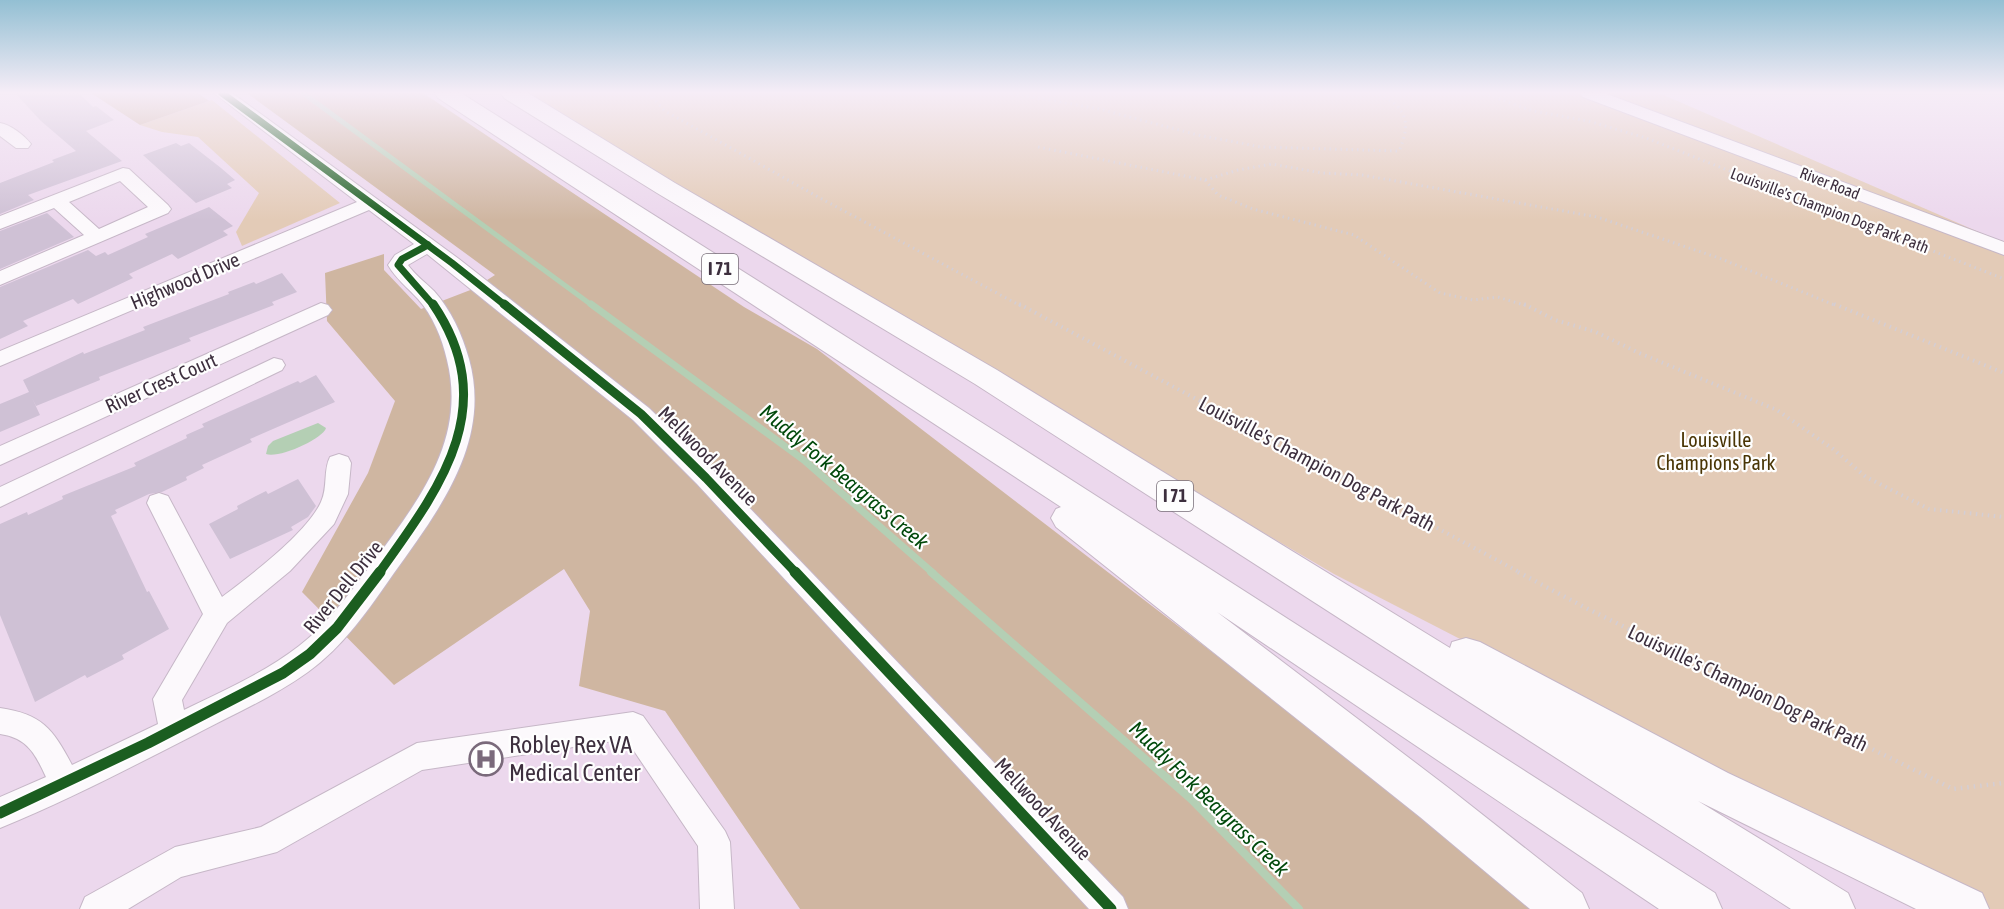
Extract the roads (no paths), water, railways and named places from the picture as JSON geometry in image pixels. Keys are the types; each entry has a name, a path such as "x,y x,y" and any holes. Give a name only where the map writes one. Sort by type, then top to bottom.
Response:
{"highway":[{"name":"I 71","path":"512,135 994,446 1699,909"},
{"name":"I 71","path":"581,135 986,377 1832,909"},
{"path":"986,377 1244,526 1334,574 1541,696 1765,813 1966,909"},
{"path":"994,446 1064,515 1425,796 1566,909"}],"street":[{"path":"10,135 22,144"},
{"name":"Mellwood Avenue","path":"279,135 428,245 588,370 649,422 706,478 912,695 1110,909"},
{"name":"River Road","path":"1702,135 2004,249"},
{"path":"0,223 123,173 161,209 0,279"},
{"path":"56,200 97,237"},
{"name":"Highwood Drive","path":"0,360 370,203"},
{"name":"River Dell Drive","path":"0,813 174,731 276,678 324,641 417,522 436,495 451,466 460,433 463,407 460,369 448,332 428,297 398,265 402,259 428,245"},
{"name":"River Crest Court","path":"0,456 321,310"},
{"path":"0,498 274,365"},
{"path":"174,731 167,699 218,615 242,599 325,520 334,501 339,463"},
{"path":"159,503 218,615"},
{"path":"0,721 14,722 32,729 43,741 65,783"},
{"path":"97,909 175,863 266,841 417,757 633,725 714,842 717,909"}],"waterway":[{"name":"Muddy Fork Beargrass Creek","path":"361,135 593,306"},
{"name":"Muddy Fork Beargrass Creek","path":"591,304 805,461 933,573"},
{"name":"Muddy Fork Beargrass Creek","path":"931,572 1191,799 1299,909"}],"place":[{"name":"Robley Rex VA Medical Center","path":"486,759"}],"park label":[{"name":"Louisville Champions Park","path":"1716,452"}]}
